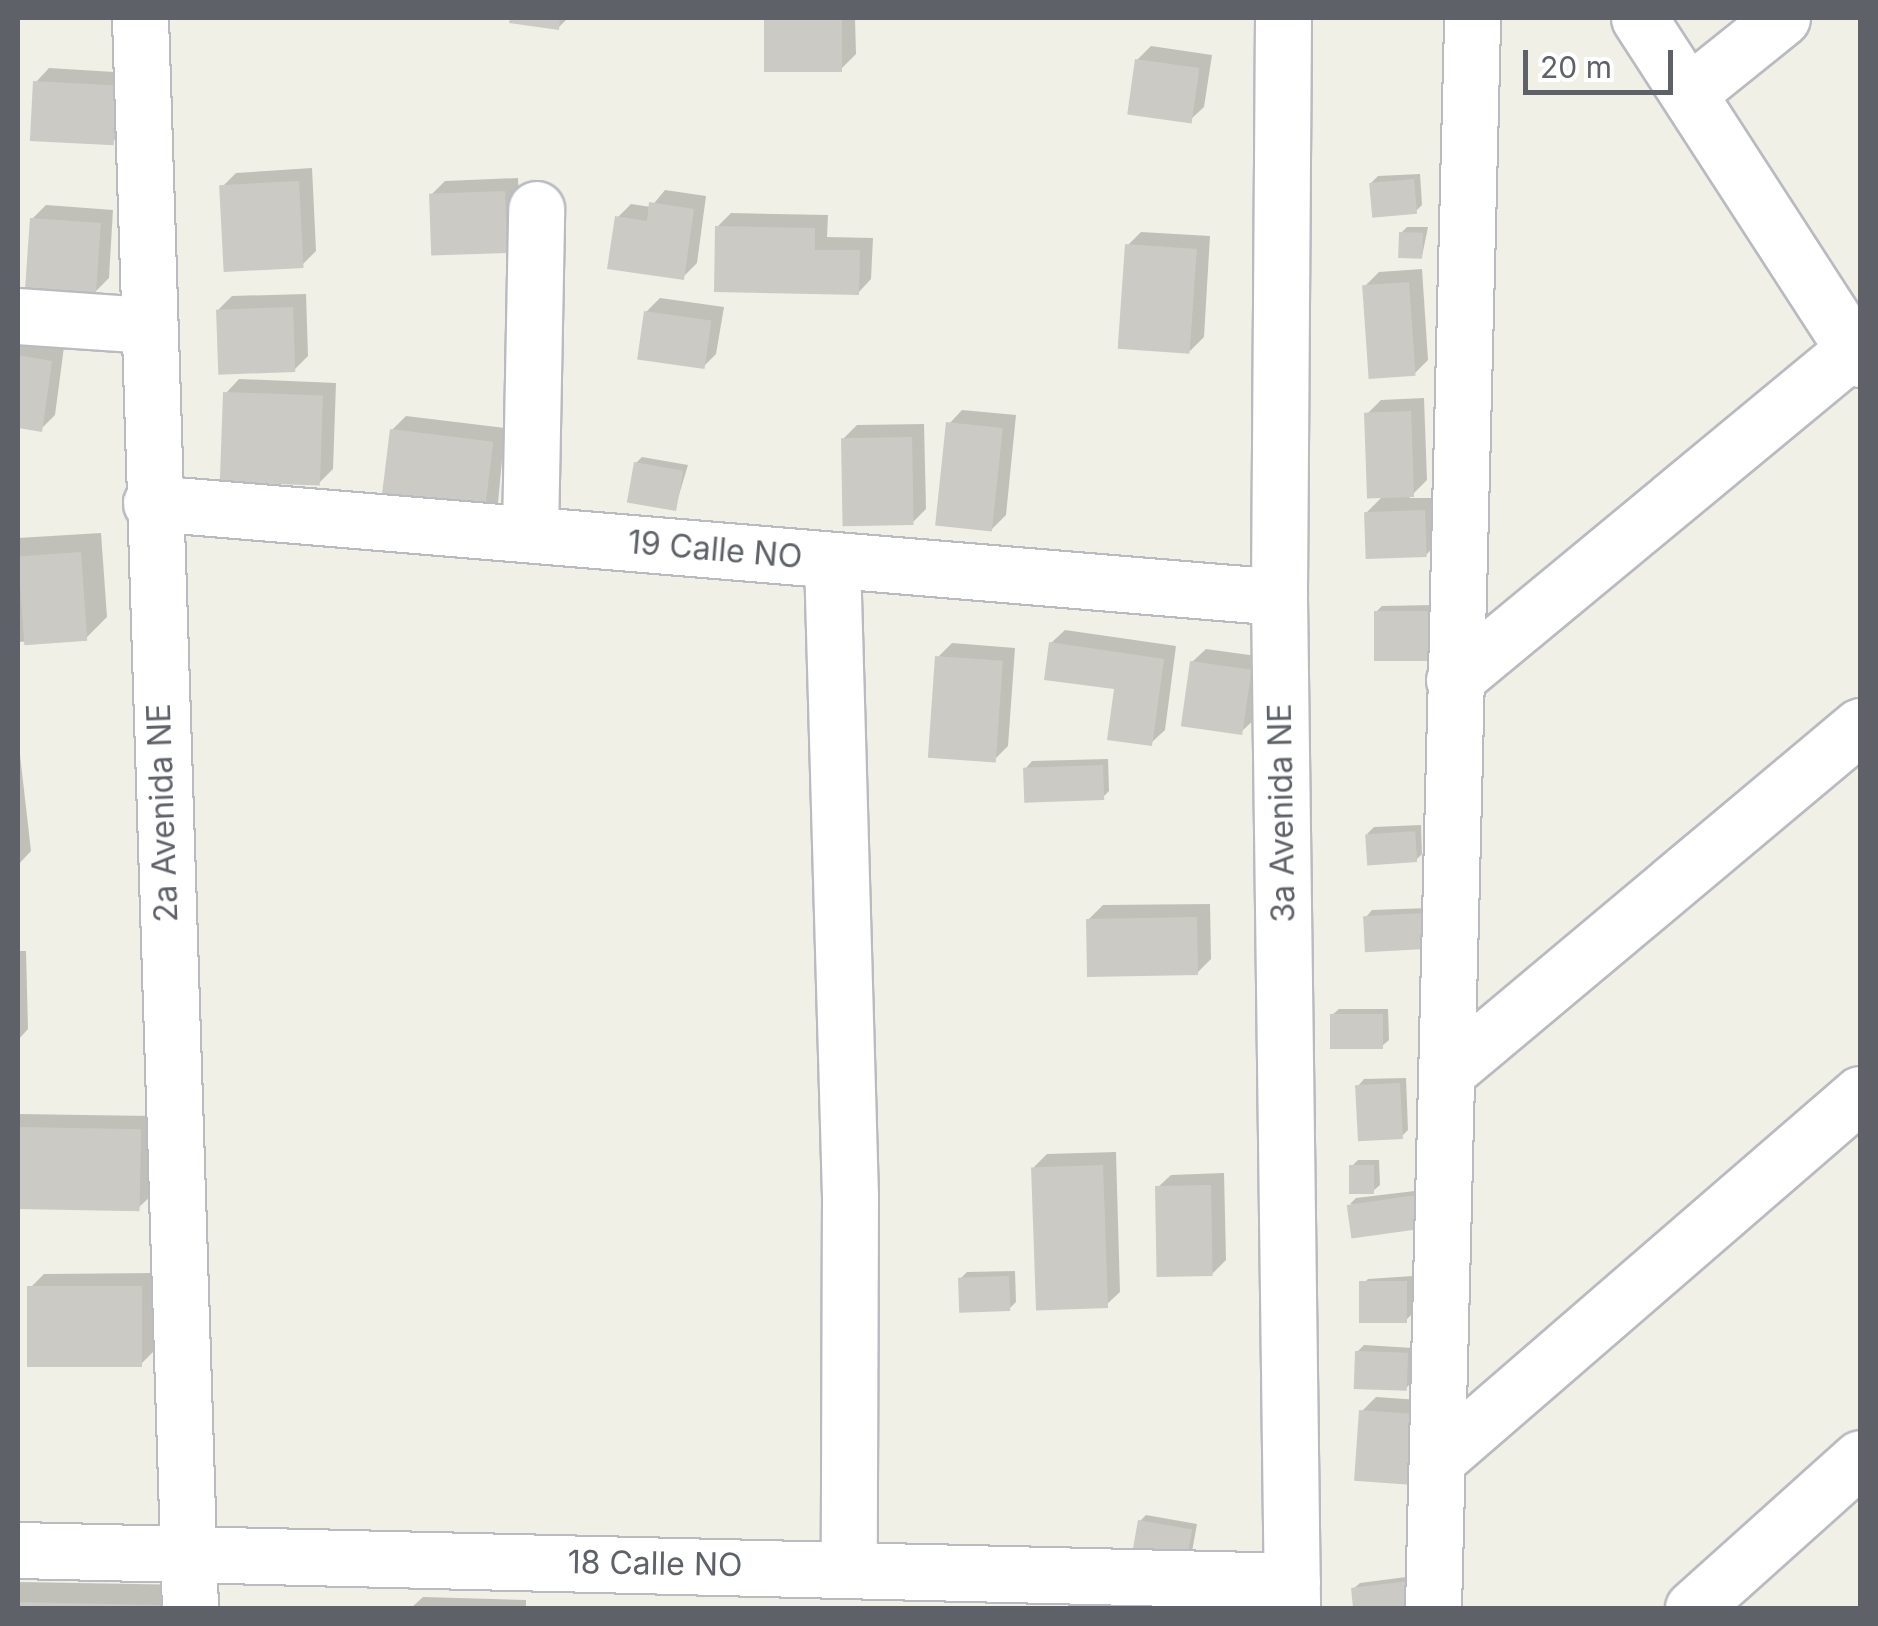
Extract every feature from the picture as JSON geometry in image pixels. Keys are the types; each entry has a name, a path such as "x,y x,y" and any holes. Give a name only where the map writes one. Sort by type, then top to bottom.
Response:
{"street":[{"name":"2a Avenida NE","path":"140,18 151,504 193,1552 190,1608"},
{"name":"3a Avenida NE","path":"1283,18 1279,597 1292,1595"},
{"path":"1433,1608 1472,18"},
{"path":"1454,680 1858,351 1639,18"},
{"path":"1690,92 1782,18"},
{"path":"530,533 536,208"},
{"path":"18,316 147,325"},
{"name":"19 Calle NO","path":"151,504 1279,597"},
{"path":"832,560 850,1197 849,1568"},
{"path":"1446,1074 1860,726"},
{"path":"1437,1460 1860,1094"},
{"path":"1693,1608 1860,1458"},
{"name":"18 Calle NO","path":"18,1550 849,1568 1120,1592 1292,1595"}],"building":[{"path":"510,18 560,18 559,30 509,23"},
{"path":"764,18 842,18 842,72 764,72"},
{"path":"1135,59 1199,68 1192,124 1127,114"},
{"path":"33,81 117,85 114,145 30,141"},
{"path":"1414,179 1417,214 1372,218 1369,183"},
{"path":"299,181 304,268 224,272 219,185"},
{"path":"505,191 507,253 431,256 429,194"},
{"path":"649,202 694,209 684,280 607,269 615,216 647,221"},
{"path":"30,218 101,223 96,295 25,290"},
{"path":"715,226 815,228 815,250 860,250 859,295 714,292"},
{"path":"1399,232 1423,233 1422,259 1398,258"},
{"path":"1125,244 1197,249 1190,354 1118,349"},
{"path":"1409,282 1416,376 1369,379 1362,285"},
{"path":"293,307 295,372 218,375 216,310"},
{"path":"644,311 711,320 705,369 637,360"},
{"path":"18,355 52,361 42,432 18,428"},
{"path":"223,392 323,395 320,485 220,482"},
{"path":"1411,411 1414,497 1367,499 1364,413"},
{"path":"946,422 1003,428 992,531 935,525"},
{"path":"390,429 493,442 484,519 380,506"},
{"path":"912,437 914,525 843,526 841,438"},
{"path":"634,462 683,471 676,511 627,502"},
{"path":"1425,510 1427,557 1366,559 1364,512"},
{"path":"81,552 87,641 24,645 18,556"},
{"path":"1374,611 1428,611 1428,661 1374,661"},
{"path":"1049,642 1164,659 1152,746 1107,740 1114,689 1044,680"},
{"path":"935,656 1003,661 996,762 928,758"},
{"path":"1190,661 1251,670 1242,735 1181,726"},
{"path":"1103,765 1104,800 1024,803 1023,768"},
{"path":"1415,831 1417,862 1367,865 1365,834"},
{"path":"1424,913 1426,949 1365,952 1363,916"},
{"path":"1197,917 1198,975 1087,977 1086,919"},
{"path":"1330,1014 1383,1014 1383,1049 1330,1049"},
{"path":"1400,1083 1403,1139 1358,1141 1355,1085"},
{"path":"18,1127 141,1129 140,1211 18,1209"},
{"path":"1103,1165 1108,1308 1036,1310 1031,1168"},
{"path":"1349,1165 1374,1165 1374,1194 1349,1194"},
{"path":"1211,1185 1213,1276 1157,1277 1155,1186"},
{"path":"1417,1195 1422,1229 1351,1239 1347,1205"},
{"path":"1009,1276 1010,1311 959,1313 958,1278"},
{"path":"1359,1281 1407,1281 1407,1323 1359,1323"},
{"path":"27,1286 142,1286 142,1367 27,1367"},
{"path":"1355,1351 1408,1353 1407,1391 1354,1389"},
{"path":"1359,1410 1422,1414 1417,1485 1354,1481"},
{"path":"1138,1520 1192,1530 1186,1566 1132,1556"},
{"path":"1409,1581 1412,1608 1353,1608 1351,1588"},
{"path":"18,1602 160,1605 160,1608 18,1608"}]}
